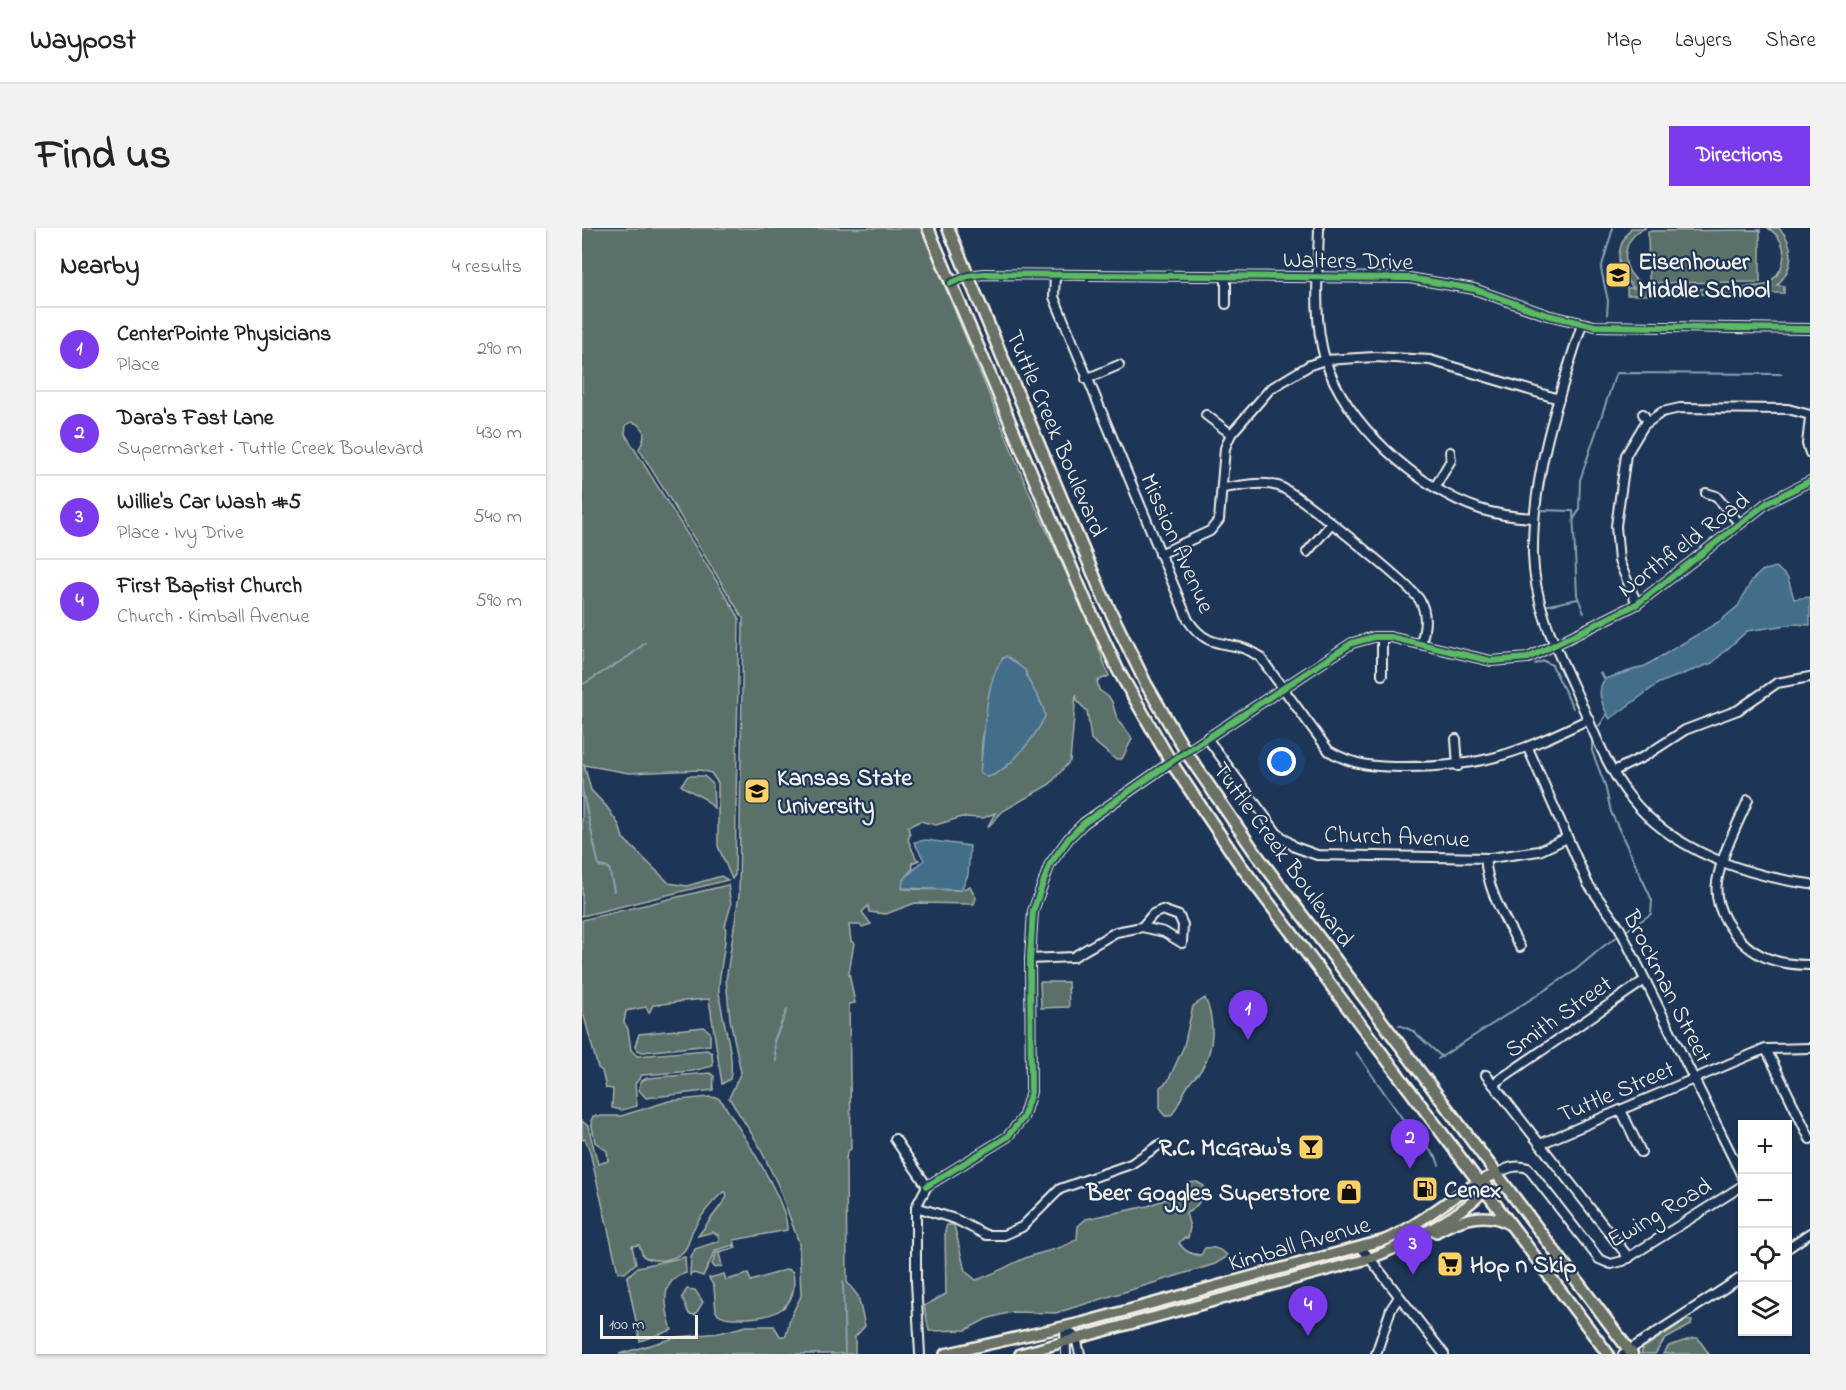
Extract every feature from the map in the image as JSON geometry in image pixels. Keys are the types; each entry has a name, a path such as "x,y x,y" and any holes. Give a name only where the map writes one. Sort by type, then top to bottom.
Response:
{"highway":[{"name":"Tuttle Creek Boulevard","path":"928,228 1087,604 1118,670 1171,762 1239,863 1608,1354"},
{"name":"Tuttle Creek Boulevard","path":"948,228 1101,592 1146,684 1186,752 1254,851 1628,1353"}],"main road":[{"name":"Kimball Avenue","path":"1020,1354 1371,1258 1417,1238 1496,1174"},
{"name":"Kimball Avenue","path":"945,1354 1065,1327 1361,1247 1395,1235 1419,1223 1481,1186"},
{"path":"1417,1238 1457,1222 1482,1217 1494,1217 1512,1227"}],"street":[{"path":"1319,228 1318,328 1325,360 1338,391 1367,432 1435,488 1481,510 1534,518"},
{"name":"Walters Drive","path":"951,283 968,276 1055,275 1398,278 1443,282 1474,289 1547,315 1582,324 1624,328 1810,329"},
{"name":"Mission Avenue","path":"1055,275 1054,297 1160,554 1195,630 1210,641 1253,652 1264,662 1329,751 1343,759 1367,766 1458,766 1494,759 1528,748 1589,719"},
{"path":"1226,278 1226,304"},
{"path":"1582,324 1540,466 1534,518 1533,556 1540,607 1555,646 1614,771 1638,806 1666,831 1722,861 1769,877 1810,884"},
{"path":"1160,554 1210,531 1219,520 1225,448 1231,434 1269,389 1299,370 1325,360 1375,357 1430,360 1559,399"},
{"path":"1086,378 1119,365"},
{"path":"1637,604 1619,561 1616,526 1626,455 1635,437 1648,421 1662,412 1680,408 1788,409 1810,417 1807,444 1810,453"},
{"path":"1642,414 1648,421"},
{"path":"1206,415 1231,434"},
{"path":"1435,488 1451,460 1450,452"},
{"name":"Northfield Road","path":"927,1186 1007,1137 1023,1118 1032,1092 1030,959 1033,911 1050,864 1084,823 1282,687 1352,643 1382,637 1491,661 1528,658 1637,604 1662,588 1739,523 1767,503 1810,481"},
{"path":"1223,488 1262,484 1278,486 1291,492 1418,599 1425,620 1421,644"},
{"path":"1706,493 1716,496 1739,523"},
{"path":"1306,552 1331,524"},
{"path":"1382,637 1382,675"},
{"path":"1614,771 1645,756 1685,730 1738,710 1777,683 1810,676"},
{"name":"Church Avenue","path":"1207,738 1277,833 1295,847 1329,856 1485,858 1539,851 1565,839"},
{"path":"1455,739 1458,766"},
{"name":"Brockman Street","path":"1528,748 1565,839 1588,885 1619,927 1742,1174"},
{"path":"1748,800 1722,861 1716,884 1719,906 1740,942 1759,956 1772,961 1810,965"},
{"path":"1485,858 1490,888 1520,947"},
{"path":"1030,959 1073,957 1116,932 1142,927 1164,933 1182,943 1183,925 1179,916 1174,912 1158,911 1142,927"},
{"name":"Smith Street","path":"1493,1084 1645,980"},
{"name":"Tuttle Street","path":"1540,1144 1766,1049 1810,1048"},
{"path":"1766,1049 1808,1130 1810,1139"},
{"path":"1486,1075 1629,1258"},
{"path":"1621,1110 1641,1152"},
{"path":"895,1140 927,1186 916,1207 916,1282 920,1354"},
{"path":"916,1207 955,1219 986,1235 1004,1235 1022,1227 1060,1189 1125,1167 1160,1145"},
{"name":"Ewing Road","path":"1496,1174 1507,1168 1521,1165 1528,1168 1599,1259 1611,1264 1629,1258 1738,1189"},
{"path":"1792,1245 1810,1233"},
{"path":"1361,1247 1444,1354"},
{"path":"1628,1353 1738,1280"},
{"path":"1376,1354 1391,1309 1399,1297"},
{"path":"1065,1327 1076,1338 1080,1354"},
{"path":"1065,1327 1066,1354"}],"green space":[{"name":"Kansas State University","path":"582,228 921,228 1028,490 1090,624 1109,676 1097,681 1099,690 1111,699 1118,721 1132,739 1122,759 1115,759 1091,739 1087,711 1078,702 1076,695 1070,761 1050,784 1003,811 987,828 995,813 983,818 962,817 936,825 920,821 908,827 910,835 908,840 919,860 912,863 913,868 903,880 903,889 961,890 970,886 976,898 974,904 915,903 886,914 869,912 868,906 862,912 871,924 862,927 849,925 851,941 854,943 849,973 855,1003 849,1004 851,1149 847,1152 846,1160 847,1282 858,1296 865,1326 855,1337 855,1354 619,1354 678,1337 719,1333 747,1326 774,1326 780,1336 786,1336 790,1318 801,1296 799,1243 778,1185 757,1142 729,1098 741,1072 730,1019 726,980 739,895 743,618 639,449 644,432 640,426 632,422 626,425 625,434 739,617 735,875 732,879 718,846 718,783 711,773 700,770 629,773 584,765 591,790 607,807 619,825 623,838 669,883 687,886 721,876 728,880 582,916","holes":["1008,657 1026,672 1027,679 1045,716 1028,743 1012,761 987,777 982,766 982,741 991,693 999,666 1003,658"]},
{"path":"1631,228 1646,228 1633,236 1626,251 1626,263 1634,278 1649,287 1688,289 1765,285 1778,272 1784,257 1780,241 1768,228 1779,228 1788,242 1791,257 1787,272 1777,285 1784,286 1784,293 1627,295 1627,288 1634,288 1623,274 1619,259 1622,243"},
{"path":"1760,230 1760,282 1649,283 1648,231"},
{"path":"688,776 704,776 713,784 714,808 705,799 681,785"},
{"path":"728,885 731,905 725,926 726,937 719,990 731,1059 730,1079 722,1084 709,999 653,1005 649,1013 646,1007 626,1011 624,1022 628,1029 631,1050 637,1056 707,1050 712,1053 713,1066 692,1071 642,1075 635,1084 637,1106 622,1110 612,1108 613,1089 606,1088 602,1071 598,1068 582,1009 582,920"},
{"path":"1040,982 1068,982 1069,1007 1041,1008"},
{"path":"1205,998 1212,1025 1211,1044 1206,1062 1189,1084 1171,1116 1165,1116 1160,1110 1160,1087 1168,1081 1184,1046 1193,1006"},
{"path":"704,1027 710,1032 710,1045 643,1052 637,1050 635,1046 639,1034"},
{"path":"710,1073 714,1076 713,1090 646,1098 639,1090 640,1082 647,1078"},
{"path":"718,1098 723,1103 762,1166 780,1202 787,1230 734,1240 736,1248 719,1253 722,1266 715,1268 712,1264 717,1252 734,1248 734,1245 716,1250 703,1276 694,1273 690,1275 691,1258 695,1249 719,1241 718,1235 713,1232 698,1236 727,1197 726,1192 723,1192 699,1220 683,1252 669,1259 652,1260 643,1256 639,1245 632,1246 636,1263 625,1273 618,1272 590,1152 585,1139 582,1140 582,1121 588,1126 598,1164 608,1161 607,1151 595,1142 591,1121 593,1116 621,1116 669,1101"},
{"path":"1197,1182 1204,1186 1202,1195 1196,1206 1186,1213 1190,1227 1188,1238 1184,1238 1179,1243 1194,1254 1201,1255 1205,1248 1211,1247 1228,1256 1215,1264 1056,1313 1011,1312 986,1319 966,1330 929,1331 924,1306 946,1294 945,1231 947,1225 954,1225 965,1271 976,1280 1028,1257 1060,1248 1072,1242 1077,1239 1078,1226 1086,1219 1148,1206 1184,1192 1188,1183"},
{"path":"685,1257 686,1273 671,1282 667,1289 667,1313 672,1330 640,1341 627,1277 638,1267"},
{"path":"788,1269 793,1272 792,1294 788,1302 774,1313 755,1318 729,1318 716,1312 714,1287 709,1278 724,1274 726,1280 748,1274 751,1281"},
{"path":"687,1289 695,1290 703,1302 695,1315 689,1314 682,1297"},
{"path":"1686,1320 1692,1321 1691,1325 1664,1340 1655,1354 1641,1354 1643,1348"},
{"path":"1698,1338 1709,1354 1663,1354 1669,1346"}],"water":[{"path":"1776,567 1788,578 1794,599 1810,597 1810,625 1794,624 1747,631 1712,663 1659,683 1610,719 1600,694 1605,679 1645,666 1720,621 1738,606 1752,580 1762,571"},
{"path":"1006,656 1025,670 1042,704 1045,716 1021,752 995,774 987,777 980,772 986,710 993,677"},
{"path":"926,840 970,846 968,875 961,890 902,888 903,880 924,860 914,842"}],"waterway":[{"path":"1607,315 1608,301 1601,269 1613,228"},
{"path":"1574,519 1579,510 1580,480 1616,373 1782,374"},
{"path":"1538,510 1573,511 1577,595 1584,613"},
{"path":"1544,606 1578,599"},
{"path":"582,685 629,656 645,643"},
{"path":"1535,664 1544,661 1552,665 1573,708"},
{"path":"1600,673 1605,679"},
{"path":"1599,726 1607,714"},
{"path":"1438,1059 1573,972 1605,945 1651,914 1652,900 1611,812 1605,785 1592,751 1592,735"},
{"path":"582,780 582,786"},
{"path":"582,789 599,866 609,868 614,891"},
{"path":"776,1061 774,1041 787,1010"},
{"path":"1399,1025 1413,1031 1442,1057"},
{"path":"1356,1052 1404,1121 1436,1157 1439,1165"},
{"path":"843,1282 845,1352"}],"cycle path":[{"path":"951,283 968,276 984,274 1409,278 1474,289 1547,315 1595,326 1810,329"},
{"path":"927,1186 1007,1137 1023,1118 1031,1092 1030,959 1033,911 1050,864 1069,838 1084,823 1171,762 1352,643 1374,637 1390,637 1491,661 1528,658 1637,604 1767,503 1810,481"}],"place":[{"name":"Eisenhower Middle School","path":"1618,275"},
{"name":"Kansas State University","path":"757,791"},
{"name":"CenterPointe Physicians","path":"1248,1040"},
{"name":"R.C. McGraw's","path":"1311,1147"},
{"name":"Dara's Fast Lane","path":"1410,1169"},
{"name":"Cenex","path":"1425,1189"},
{"name":"Beer Goggles Superstore","path":"1349,1192"},
{"name":"Hop n Skip","path":"1450,1264"},
{"name":"Willie's Car Wash #5","path":"1413,1275"},
{"name":"First Baptist Church","path":"1308,1336"}]}
